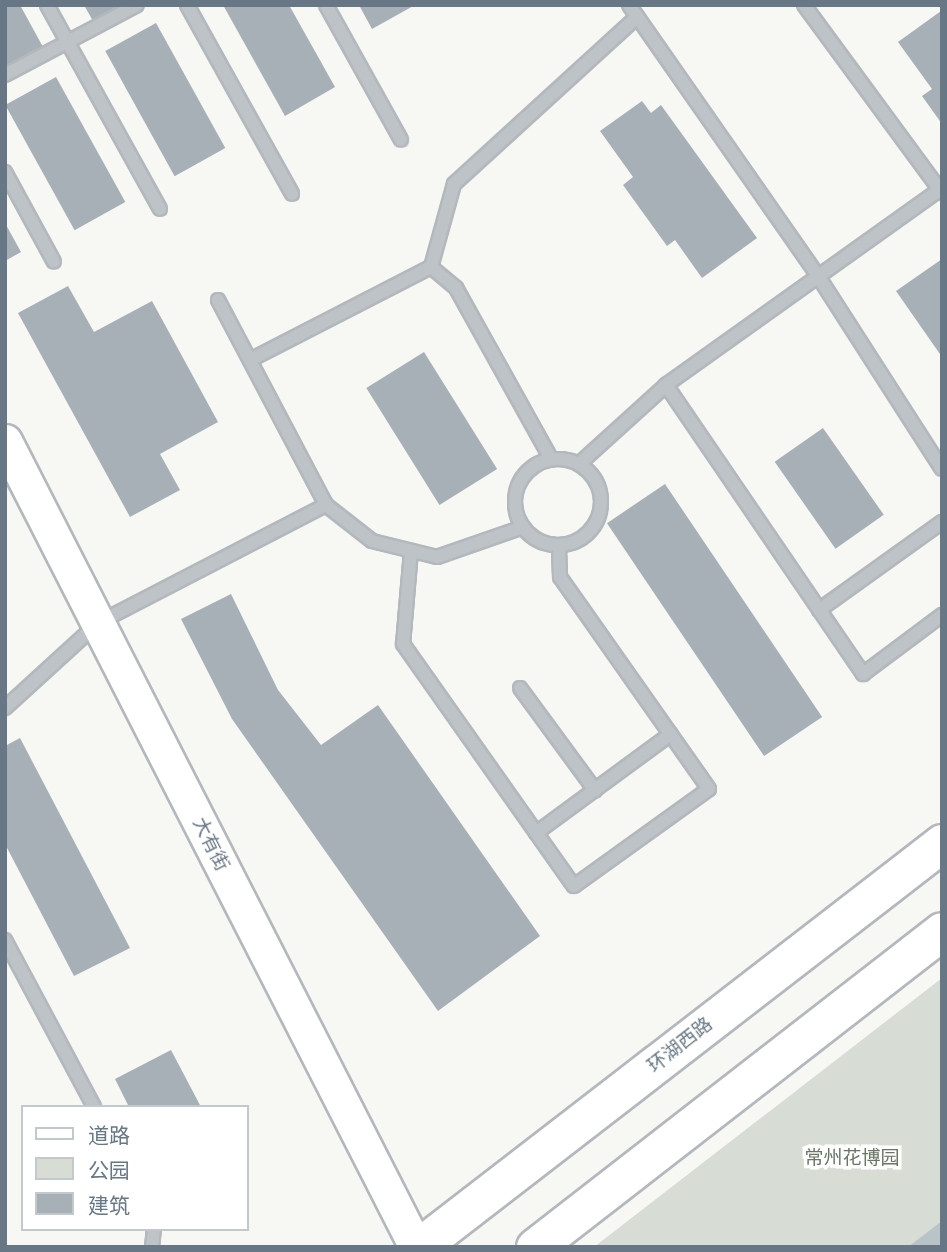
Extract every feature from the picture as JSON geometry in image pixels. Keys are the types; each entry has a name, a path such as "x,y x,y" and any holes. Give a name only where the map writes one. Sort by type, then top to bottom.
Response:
{"main road":[{"name":"环湖西路","path":"418,1247 942,843"},
{"path":"535,1247 942,931"}],"street":[{"name":"大有街","path":"5,441 418,1247"}],"lane":[{"path":"47,5 160,209"},
{"path":"5,75 137,5"},
{"path":"187,5 292,194"},
{"path":"326,5 401,140"},
{"path":"629,5 818,276 942,469"},
{"path":"579,464 666,385 940,191 804,5"},
{"path":"250,360 431,267 454,184 638,17"},
{"path":"5,172 54,262"},
{"path":"431,267 456,288 551,459"},
{"path":"218,300 326,505 372,541 437,557 523,527 559,545 585,536 600,513 598,485 579,464 551,459 526,473 518,485 523,527"},
{"path":"666,385 863,674 942,615"},
{"path":"5,708 98,623 326,505"},
{"path":"819,610 942,522"},
{"path":"411,551 403,644 574,886 709,789 560,577 559,545"},
{"path":"520,688 595,790"},
{"path":"536,833 671,734"},
{"path":"5,940 93,1105"}],"green space":[{"name":"常州花博园","path":"942,978 942,1247 594,1247"}],"shaded area":[{"path":"942,1221 942,1247 908,1247"}],"building":[{"path":"5,5 20,5 43,47 5,68"},
{"path":"84,5 121,5 93,21"},
{"path":"223,5 289,5 335,87 285,116"},
{"path":"359,5 415,5 372,29"},
{"path":"941,11 942,124 922,96 932,89 898,42"},
{"path":"156,23 225,148 175,176 105,51"},
{"path":"56,77 125,202 75,230 5,105"},
{"path":"642,101 651,113 661,105 757,238 702,278 675,240 667,246 623,185 633,177 600,131"},
{"path":"5,223 21,252 5,261"},
{"path":"942,259 942,357 896,291"},
{"path":"68,286 94,332 152,301 218,422 160,454 180,490 130,517 18,313"},
{"path":"424,352 497,469 439,505 366,388"},
{"path":"823,428 884,515 835,549 775,462"},
{"path":"665,484 822,717 764,756 607,523"},
{"path":"231,594 278,690 321,745 378,705 540,936 438,1011 232,719 181,619"},
{"path":"20,738 130,948 74,976 5,844 5,746"},
{"path":"171,1050 200,1105 128,1105 115,1079"}]}
